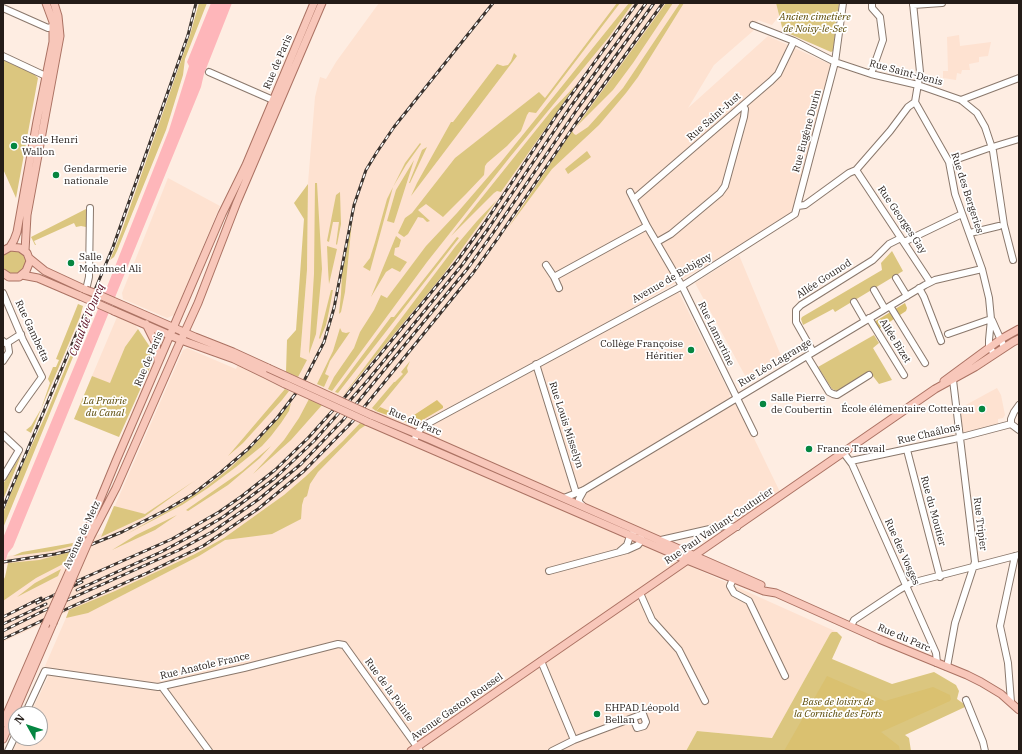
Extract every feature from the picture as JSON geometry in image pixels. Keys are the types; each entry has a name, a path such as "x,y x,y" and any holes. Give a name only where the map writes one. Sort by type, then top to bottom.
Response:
{"main road":[{"path":"46,3 56,26"},
{"path":"5,250 15,238 17,232 37,121 59,44 56,26 57,12 54,3"},
{"name":"Rue de Paris","path":"3,723 83,541 222,214 246,165 314,3"},
{"name":"Rue de Paris","path":"181,340 322,3"},
{"path":"25,251 27,215 50,78"},
{"path":"5,250 18,247 25,251 29,258 30,264 28,269 22,275 16,277 5,277"},
{"path":"29,258 45,271 116,303 172,332"},
{"path":"22,275 38,278 145,324 172,332"},
{"path":"145,324 156,344 158,363"},
{"name":"Rue Paul Vaillant-Couturier","path":"515,679 935,389 953,380 974,363 990,346 1019,329"},
{"name":"Rue du Parc","path":"172,332 185,333 233,352 267,371 285,384 629,539 641,541 776,594 947,666 981,682 1011,702 1019,710"},
{"name":"Rue du Parc","path":"172,332 181,340 267,371 417,433 767,587 776,594"},
{"name":"Rue Paul Vaillant-Couturier","path":"935,389 947,378 994,354 1019,339"},
{"name":"Avenue de Metz","path":"3,739 90,538 116,488 181,340"},
{"name":"Avenue Gaston Roussel","path":"416,750 515,679"}],"street":[{"name":"Rue Eugène Durin","path":"798,206 836,62 843,3"},
{"path":"871,74 882,40 880,17 872,8 872,3"},
{"path":"915,102 920,72 913,4 942,3"},
{"path":"3,7 48,28 56,26"},
{"name":"Rue Saint-Denis","path":"753,25 836,62 871,74 918,85 961,100 978,113 992,147 1000,190 1004,225 1013,260"},
{"name":"Rue Saint-Just","path":"634,199 743,106 778,74 794,42"},
{"path":"3,56 50,78"},
{"path":"209,72 273,100"},
{"path":"961,100 1019,78"},
{"name":"Avenue de Bobigny","path":"417,433 423,426 682,286 789,219 795,214 798,206 805,205 849,173 856,170 890,131 908,107 915,102"},
{"name":"Rue des Bergeries","path":"915,102 949,162 955,194 982,269 989,298 991,319 989,340 994,354"},
{"path":"657,242 671,234 720,193 725,186 744,117 745,109 743,106"},
{"path":"949,162 1019,139"},
{"name":"Rue Georges Gay","path":"856,170 930,282"},
{"path":"630,192 647,226 682,286"},
{"path":"86,290 89,277 90,208"},
{"path":"903,240 962,214"},
{"path":"554,277 647,226"},
{"path":"970,233 999,226"},
{"name":"Allée Gounod","path":"810,354 796,322 796,310 801,305 873,260 889,244 903,240"},
{"path":"546,265 559,288"},
{"name":"Rue Léo Lagrange","path":"564,498 584,490 919,288 930,282 982,269"},
{"path":"896,278 907,296"},
{"name":"Rue Lamartine","path":"682,286 754,433"},
{"path":"919,288 941,341"},
{"path":"874,290 888,307 925,363"},
{"name":"Rue Gambetta","path":"3,293 4,300 42,377 19,409"},
{"name":"Allée Bizet","path":"854,302 904,375"},
{"path":"948,334 991,319"},
{"name":"Rue des Bergeries","path":"991,319 1004,347"},
{"path":"3,361 9,352 9,346 5,342 21,334"},
{"path":"810,354 829,392 833,394 838,395 869,376"},
{"name":"Rue Louis Misselyn","path":"536,364 576,493"},
{"name":"Rue Tripier","path":"947,666 956,623 974,566 953,380"},
{"path":"1019,403 1011,418 1011,424 1019,430"},
{"name":"Rue Chaâlons","path":"851,461 959,438 1011,424"},
{"path":"414,441 417,433"},
{"path":"3,435 19,450 3,477"},
{"name":"Rue du Moutier","path":"906,450 940,577"},
{"name":"Rue des Vosges","path":"843,452 851,461 936,653 937,663"},
{"path":"583,506 579,502 579,499 584,490"},
{"path":"661,540 723,526 737,527"},
{"path":"549,571 620,551 634,547 641,541 641,535 638,530 634,532 625,548 620,551"},
{"path":"629,539 629,545 634,547"},
{"path":"851,626 854,620 906,586 1017,555 1000,626 1008,663 1011,702"},
{"path":"733,578 730,586 734,593 749,601 785,676"},
{"path":"640,593 652,620 680,650 705,700"},
{"name":"Rue Anatole France","path":"29,706 45,671 162,687 338,644 344,645"},
{"name":"Rue de la Pointe","path":"344,645 416,750"},
{"path":"541,661 574,740"},
{"path":"162,687 209,751"},
{"path":"966,700 984,742 985,751"},
{"path":"552,751 574,740 633,718"}],"shaded area":[{"path":"211,3 232,3 204,74 201,87 13,547 8,553 3,568 3,538 101,302 169,130 189,66 187,62"},
{"path":"379,3 776,3 779,16 772,25 758,20 753,31 714,65 688,108 768,36 834,66 794,215 634,307 636,312 676,291 679,293 730,394 729,397 733,395 780,492 741,519 665,537 672,558 837,632 830,634 772,738 697,731 686,751 13,751 15,746 48,746 48,706 34,706 49,675 45,666 69,611 3,642 3,581 8,564 3,564 3,557 66,545 103,533 183,350 187,348 236,369 238,364 285,389 300,357 307,270 308,183 315,97 320,77 326,79 336,62"},
{"path":"959,35 960,46 991,42 988,56 979,57 979,62 969,64 970,70 962,70 961,74 957,73 956,80 943,78 943,71 948,71 947,37"},
{"path":"168,178 220,206 174,315 167,318 123,299 122,293"},
{"path":"739,255 784,363 749,383 695,283"},
{"path":"117,317 135,324 138,329 125,347 110,384 92,376"},
{"name":"École élémentaire Cottereau","path":"997,388 1001,395 1005,415 1003,418 998,419 998,424 965,433 962,430 960,411 962,407"}],"green space":[{"path":"199,3 207,3 185,59 183,75 166,130 117,251 114,257 110,260 121,233 190,35"},
{"path":"617,3 620,3 536,113 529,112 521,131 507,146 487,163 485,166 484,175 466,194 443,217 426,204 418,210 430,221 427,222 423,218 418,217 408,234 404,237 398,233 405,218 412,213 455,158 539,92 545,98"},
{"path":"629,3 633,3 609,37 510,157 427,262 332,391 328,389 334,377 354,348 360,332 374,310 381,295 387,298 426,246 501,162"},
{"path":"666,3 673,3 633,63 613,90 576,127"},
{"path":"680,3 684,3 638,77 626,93 599,125 552,169 508,228 572,131 576,135 588,127 623,88"},
{"name":"Ancien cimetière de Noisy-le-Sec","path":"776,3 839,3 833,51 831,52 783,31"},
{"path":"514,53 517,56 411,196 451,122 453,122 497,64 503,66 508,65"},
{"name":"Stade Henri Wallon","path":"3,60 34,74 38,78 16,198 3,169"},
{"path":"576,85 501,192 497,191 494,193 451,236 552,110"},
{"path":"420,143 421,144 393,187 405,163"},
{"path":"427,147 410,183 409,183 422,150"},
{"path":"587,151 591,157 568,174 565,169"},
{"path":"414,160 394,223 387,221 396,190"},
{"path":"315,183 317,183 322,269 316,334 309,354 314,274"},
{"path":"308,184 307,270 300,357 307,360 298,377 286,372 287,340 296,330 304,219 294,203"},
{"path":"393,187 370,271 363,267 370,258 387,199"},
{"path":"340,192 341,224 337,245 339,222 333,222 329,242 327,241 336,195"},
{"path":"497,200 443,275 342,397 455,247"},
{"path":"86,209 86,227 76,227 74,223 34,241 35,245 31,237"},
{"path":"352,221 345,292 341,312 339,314 342,274"},
{"path":"396,236 401,240 399,247 395,248 394,255 407,262 400,272 392,268 386,272 371,297"},
{"path":"457,237 459,238 338,393 335,392 391,317 394,317"},
{"path":"327,246 337,249 329,284 328,269"},
{"path":"14,250 22,254 26,262 22,270 14,274 6,270 2,262 6,254"},
{"path":"892,251 903,271 835,312 833,309 803,325 801,319 802,317 882,270 881,263"},
{"path":"331,290 333,290 326,325 320,339 319,338"},
{"path":"905,303 907,308 906,311 876,331 871,324"},
{"path":"78,304 83,306 80,317 31,433 26,430 31,426 41,409 50,383 48,379 53,367 56,367 59,360 56,359"},
{"path":"90,309 93,311 3,528 3,513"},
{"path":"340,328 342,332 350,332 330,361 325,374 329,376 324,387 317,384 333,351"},
{"name":"La Prairie du Canal","path":"138,329 150,347 152,363 119,437 74,419 92,376 110,383 125,347"},
{"path":"874,335 879,343 873,348 892,380 879,384 869,371 837,391 832,389 818,367"},
{"path":"410,361 407,368 408,372 376,411 372,408 394,382 403,374 401,372"},
{"path":"285,389 289,391 282,400 243,443 228,456"},
{"path":"309,399 322,405 291,440 253,474 284,440 299,418"},
{"path":"437,400 443,408 414,425 376,411 380,407 408,419"},
{"path":"291,403 289,411 271,436 262,446 236,467 182,505 125,535 180,504 206,487 230,468 255,444"},
{"path":"361,422 366,425 360,429 318,472 310,484 307,496 304,498 302,505 301,519 272,534 225,540 199,556 88,613 66,618 69,610 115,591 195,554 224,538 284,495 343,441"},
{"path":"271,446 260,458 228,485 188,511 186,510 242,471"},
{"path":"22,453 3,500 3,484"},
{"path":"194,481 144,517 101,537 114,506 145,514"},
{"path":"177,515 155,530 112,550 136,535"},
{"path":"73,543 72,546 52,551 13,556 22,552"},
{"path":"70,552 65,563 36,578 3,601 3,581 8,563 39,560"},
{"path":"61,569 58,576 17,597 35,583"},
{"name":"Base de loisirs de la Corniche des Forts","path":"832,632 837,632 842,637 832,659 892,684 934,672 956,685 959,691 957,699 964,704 965,707 905,735 909,738 911,751 686,751 697,731 772,738"},
{"path":"827,676 885,701 933,687 950,695 951,699 950,701 881,732 899,746 900,751 784,751"}],"railway":[{"path":"3,508 113,247 188,35 196,3"},
{"path":"3,562 55,554 85,547 122,532 166,510 193,494 220,473 248,449 277,418 305,379 324,342 334,308 354,205 366,170 394,127 493,3"},
{"path":"77,581 172,539 219,512 275,470 308,438 345,397 457,261 484,224 558,113 637,3"},
{"path":"77,590 161,552 223,517 274,479 314,441 368,380 462,265 571,106 646,3"},
{"path":"3,631 43,611 179,550 212,532 259,499 301,464 343,420 468,268 578,108 654,3"},
{"path":"3,639 203,546 258,509 304,471 352,422 473,273 574,126 663,3"},
{"path":"37,603 82,582"},
{"path":"3,617 41,598"},
{"path":"3,624 46,604"}],"place":[{"name":"Stade Henri Wallon","path":"14,146"},
{"name":"Gendarmerie nationale","path":"56,175"},
{"name":"Salle Mohamed Ali","path":"71,263"},
{"name":"Collège Françoise Héritier","path":"691,350"},
{"name":"Salle Pierre de Coubertin","path":"763,404"},
{"name":"École élémentaire Cottereau","path":"982,409"},
{"name":"France Travail","path":"809,449"},
{"name":"EHPAD Léopold Bellan","path":"597,714"}],"water label":[{"name":"Canal de l'Ourcq","path":"87,320"}]}
